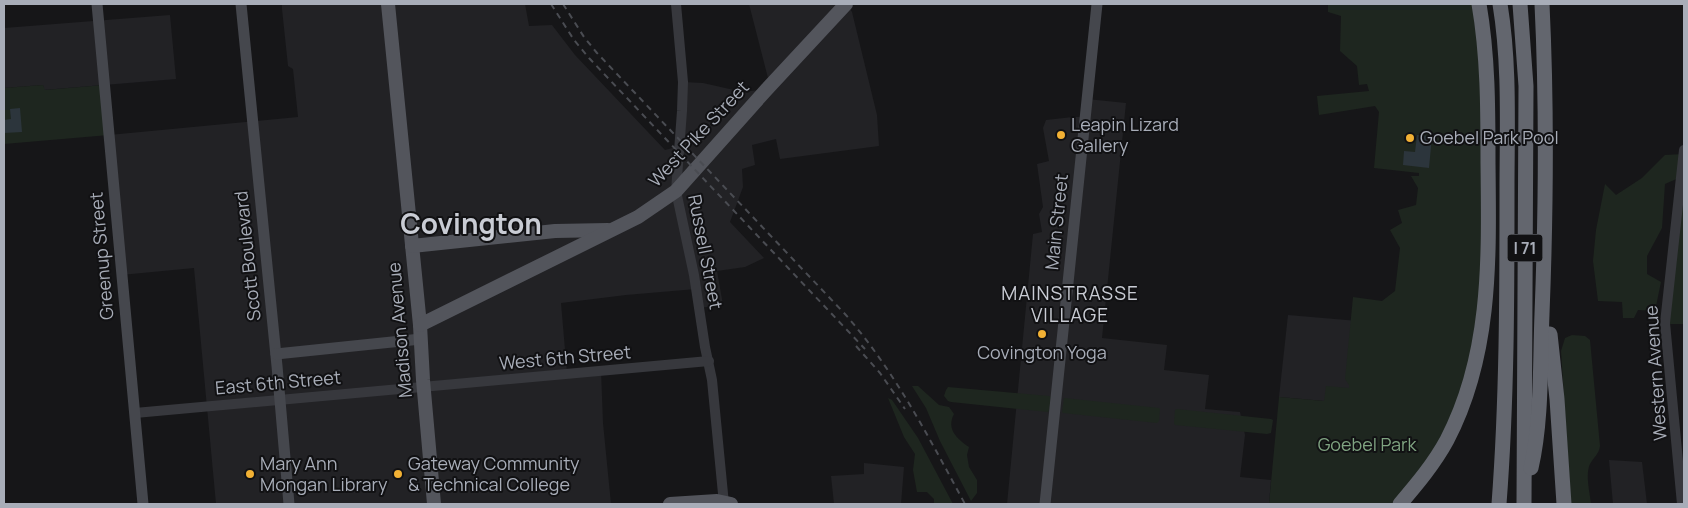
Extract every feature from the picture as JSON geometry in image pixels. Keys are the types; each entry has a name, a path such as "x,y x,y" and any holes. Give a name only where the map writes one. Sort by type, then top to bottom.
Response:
{"highway":[{"path":"1400,504 1423,477 1447,440 1465,395 1477,354 1485,312 1489,256 1487,70 1479,4"},
{"path":"1489,4 1496,56 1499,200 1507,247"},
{"name":"I 71","path":"1499,504 1506,359 1507,247 1506,53 1500,4"},
{"name":"I 71","path":"1520,4 1526,86 1525,498"},
{"path":"1538,4 1544,31"},
{"path":"1525,498 1536,448 1544,253 1545,99 1542,4"},
{"path":"1544,253 1564,504"}],"main road":[{"name":"Greenup Street","path":"97,4 143,504"},
{"name":"Scott Boulevard","path":"241,4 289,504"},
{"name":"Madison Avenue","path":"388,4 420,332 434,504"},
{"name":"West Pike Street","path":"420,332 657,206 676,191 846,4"},
{"name":"Main Street","path":"1045,504 1097,4"},
{"path":"412,246 555,231 614,230"},
{"path":"276,354 420,332"},
{"path":"670,504 717,501 726,503"}],"street":[{"name":"Russell Street","path":"676,4 683,82 676,191 694,275 705,347 709,361 726,503"},
{"name":"Western Avenue","path":"1682,504 1665,323 1684,150"},
{"name":"West 6th Street","path":"424,387 497,381 559,373 709,361"},
{"name":"East 6th Street","path":"135,413 424,387"}],"shaded area":[{"path":"525,4 529,26 552,25 575,55 665,150 680,146 683,82 703,83 734,90 751,91 767,89 768,78 749,4 847,4 852,12 877,115 879,146 780,159 776,139 752,145 755,165 742,169 743,187 730,222 764,258 745,267 717,271 723,305 699,308 696,289 561,303 567,373 601,370 603,423 611,504 216,504 194,268 121,275 109,135 298,117 293,69 288,66 282,9 282,5"},
{"path":"170,15 176,79 44,90 43,85 4,88 4,28"},
{"path":"1087,99 1126,103 1102,338 1167,345 1164,370 1209,375 1205,409 1240,412 1245,435 1240,477 1271,480 1269,504 1007,504 1033,234 1042,232 1039,214 1043,207 1037,164 1049,161 1043,128 1046,120 1085,117"},
{"path":"20,108 22,132 4,133 4,120 11,119 10,109"},
{"path":"1417,135 1432,136 1429,168 1403,165 1404,151 1415,152"},
{"path":"1288,315 1358,321 1349,389 1324,401 1279,397"},
{"path":"1609,460 1642,462 1647,504 1613,504"},
{"path":"864,463 904,467 901,504 834,504 831,476 864,474"}],"green space":[{"name":"Goebel Park","path":"1328,4 1475,4 1480,36 1484,257 1470,369 1438,450 1396,504 1269,504 1279,397 1324,401 1326,386 1349,388 1345,379 1353,297 1382,301 1395,291 1400,248 1390,230 1402,223 1398,210 1416,205 1418,188 1411,176 1419,176 1419,173 1374,168 1379,112 1375,106 1319,115 1317,96 1369,91 1367,84 1359,85 1357,66 1340,51 1341,16 1328,12"},
{"path":"43,85 45,90 104,85 109,135 4,144 4,88"},
{"path":"1684,154 1684,324 1665,324 1681,177 1665,184 1662,228 1647,256 1647,274 1661,282 1655,311 1638,310 1634,318 1623,318 1622,302 1598,301 1593,261 1596,230 1605,184 1616,195 1642,178 1665,155"},
{"path":"1572,335 1585,336 1590,340 1600,446 1589,468 1588,478 1591,504 1571,504 1561,351 1565,338"},
{"path":"912,386 918,386 939,405 949,407 954,414 951,424 952,429 960,441 969,447 967,455 969,467 977,480 977,493 971,501 940,441 926,408"},
{"path":"948,387 1049,396 1051,397 1049,410 1048,412 951,402 944,396"},
{"path":"888,398 892,400 918,438 953,504 934,504 934,499 927,492 917,492 913,470 915,454 904,437"},
{"path":"1064,398 1159,408 1159,421 1157,423 1063,413"},
{"path":"1175,410 1271,419 1273,420 1271,433 1175,425"}],"railway":[{"path":"551,4 574,40 589,58 865,349"},
{"path":"563,4 584,37 597,53 845,314 863,336 880,358 910,406 965,504"},
{"path":"856,346 880,373 905,409"}],"place":[{"name":"Leapin Lizard Gallery","path":"1061,135"},
{"name":"Goebel Park Pool","path":"1410,138"},
{"name":"Covington Yoga","path":"1042,334"},
{"name":"Mary Ann Mongan Library","path":"250,474"},
{"name":"Gateway Community & Technical College","path":"398,474"}],"district":[{"name":"Covington","path":"471,224"},
{"name":"MAINSTRASSE VILLAGE","path":"1070,304"}]}
